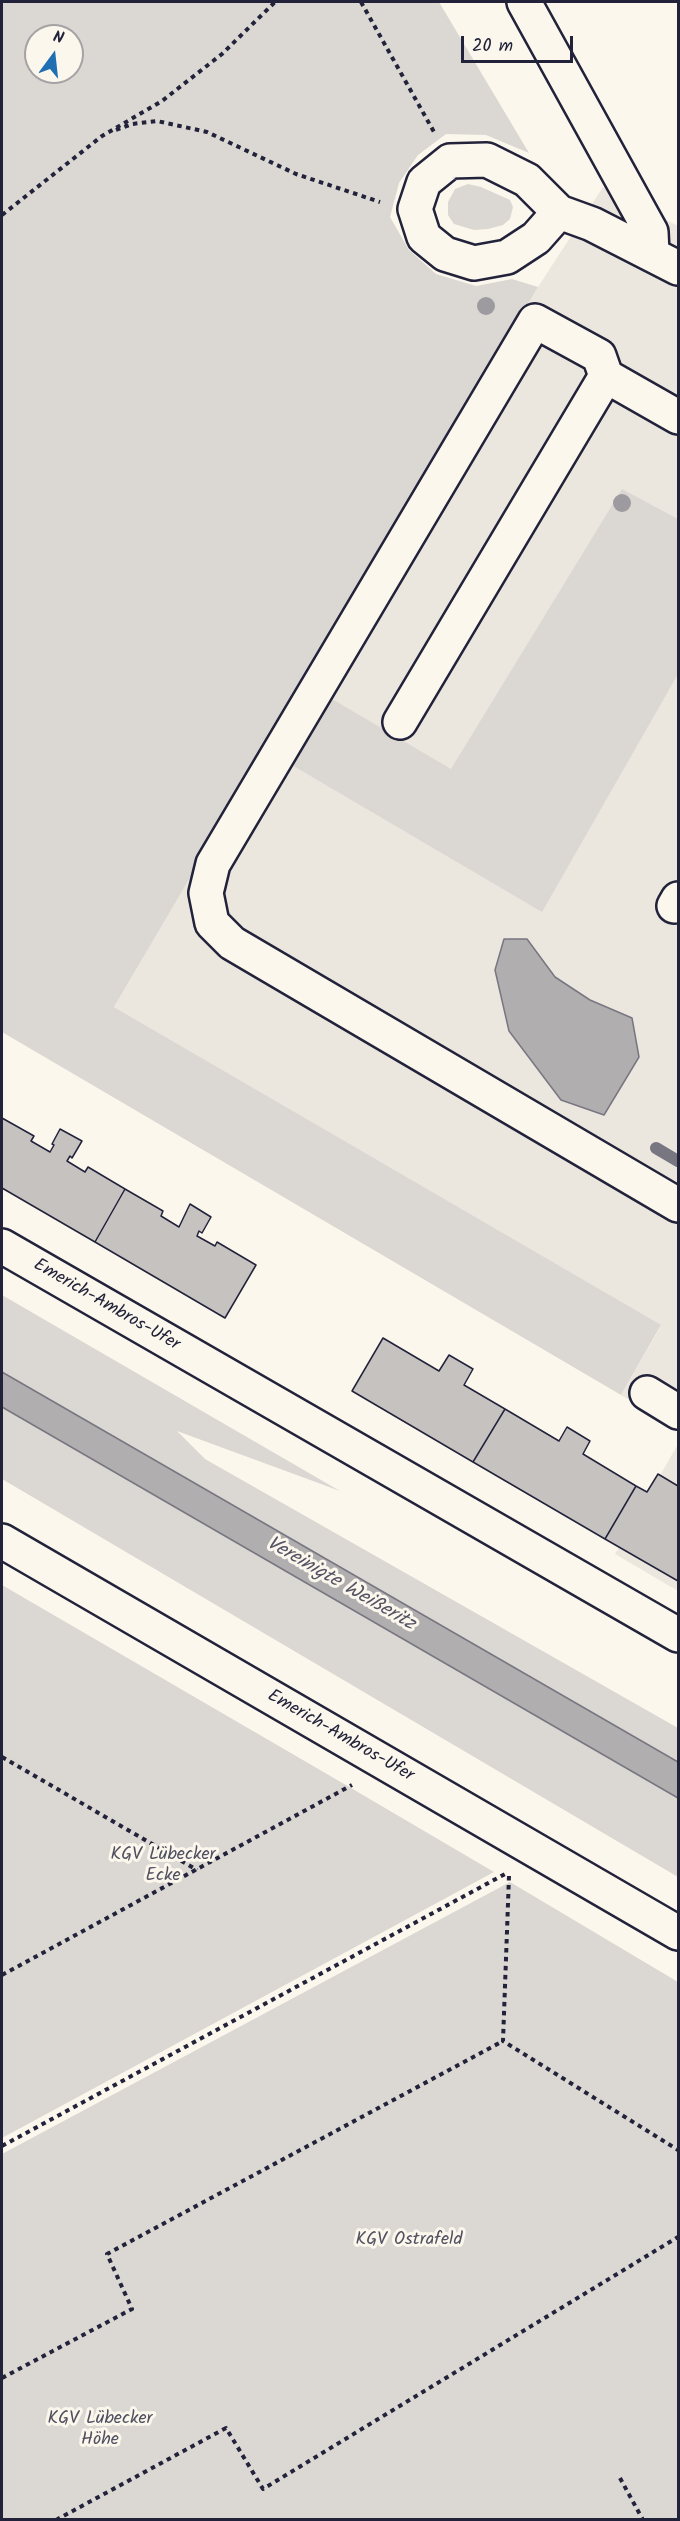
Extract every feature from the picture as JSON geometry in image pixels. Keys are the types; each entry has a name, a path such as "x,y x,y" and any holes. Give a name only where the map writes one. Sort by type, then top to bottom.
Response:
{"main road":[{"path":"524,2 665,260"},
{"path":"558,212 536,238 507,257 474,263 445,254 424,237 416,209 424,183 450,161 487,160 527,180 558,212 592,224 665,260"},
{"path":"678,417 606,376 599,356 535,321 213,864 206,893 212,923 232,943 678,1205"},
{"path":"400,722 606,376"},
{"name":"Emerich-Ambros-Ufer","path":"2,1246 678,1635"},
{"path":"646,1393 678,1412"},
{"name":"Emerich-Ambros-Ufer","path":"2,1541 678,1933"}],"path":[{"path":"2,215 102,136 162,101 222,54 274,2"},
{"path":"361,2 450,161"},
{"path":"102,136 132,124 157,121 177,125 207,132 296,174 378,201 416,209"},
{"path":"2,1757 196,1870"},
{"path":"2,1975 351,1788 354,1782"},
{"path":"2,2146 508,1873 510,1882 503,2041"},
{"path":"503,2041 678,2150"},
{"path":"2,2378 132,2309 107,2254 503,2041"},
{"path":"56,2520 226,2428 262,2489 678,2237"},
{"path":"620,2478 643,2520"}],"shaded area":[{"path":"603,187 678,226 678,1429 621,1395 661,1326 114,1007 538,287"},
{"path":"678,1444 678,1591 615,1554"}],"green space":[{"path":"2,2 439,2 529,153 486,135 446,134 418,155 399,183 390,217 409,250 436,274 476,286 512,279 538,287 114,1007 661,1325 621,1395 2,1032"},
{"path":"468,184 481,187 510,200 513,207 510,219 503,225 488,229 474,230 454,224 448,215 448,202 455,189"},
{"path":"622,489 678,519 678,674 542,912 285,761 327,696 451,769"},
{"path":"2,1295 340,1491 177,1431 205,1459 678,1728 678,1762 2,1372"},
{"path":"2,1407 678,1798 678,1877 2,1479"},
{"name":"KGV Lübecker Ecke","path":"2,1585 351,1788 494,1872 2,2138"},
{"name":"KGV Ostrafeld","path":"510,1882 678,1982 678,2519 2,2519 2,2154"}],"water":[{"path":"504,939 527,939 555,977 590,1000 632,1018 639,1057 604,1115 561,1100 509,1031 495,970"},
{"name":"Vereinigte Weißeritz","path":"2,1372 678,1762 678,1798 2,1407"}],"building":[{"path":"2,1118 34,1136 31,1141 50,1152 60,1129 82,1141 72,1158 70,1156 67,1161 85,1172 88,1167 125,1189 95,1242 2,1188"},
{"path":"125,1189 163,1211 161,1216 179,1227 190,1204 211,1217 202,1233 199,1231 197,1236 215,1246 217,1242 256,1265 225,1318 95,1242"},
{"path":"383,1338 439,1371 449,1355 473,1369 464,1385 505,1409 473,1462 352,1391"},
{"path":"505,1409 559,1441 567,1427 590,1441 583,1454 636,1486 605,1539 473,1462"},
{"path":"658,1474 678,1486 678,1581 605,1539 636,1486 647,1492"}],"waterway":[{"path":"656,1148 678,1161"}],"park label":[{"name":"KGV Lübecker Höhe","path":"100,2430"}]}
